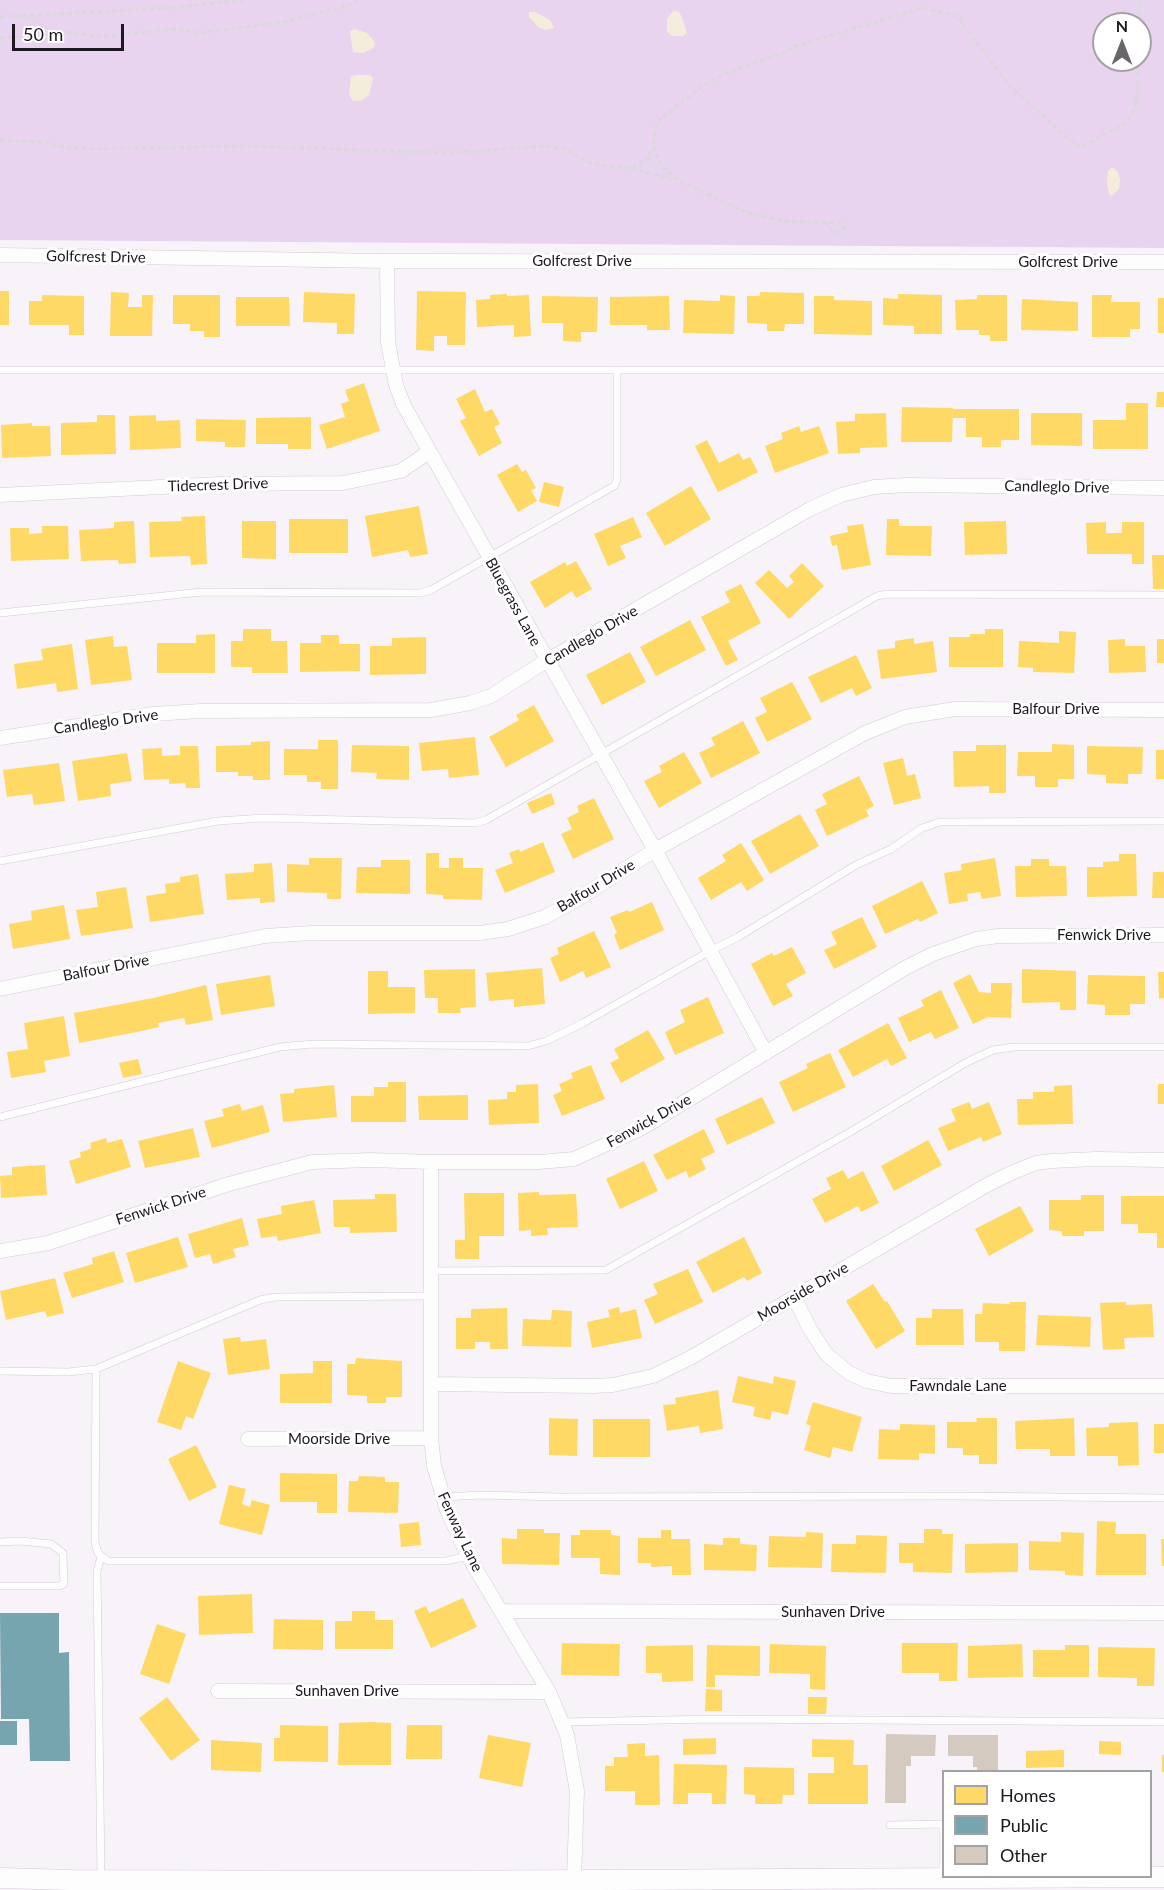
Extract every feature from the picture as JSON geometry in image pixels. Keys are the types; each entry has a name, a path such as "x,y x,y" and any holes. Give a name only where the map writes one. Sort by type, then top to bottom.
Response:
{"main road":[{"path":"0,1878 72,1885 100,1880 224,1885 572,1886 943,1878 1092,1881 1146,1878"}],"street":[{"name":"Golfcrest Drive","path":"0,255 387,261 1164,262"},
{"name":"Bluegrass Lane","path":"387,261 388,342 392,370 404,406 546,661 655,850 766,1053"},
{"name":"Tidecrest Drive","path":"0,495 221,484 343,483 401,471 429,452"},
{"name":"Candleglo Drive","path":"0,738 153,714 201,711 431,710 470,703 491,696 546,661 810,509 841,495 874,488 907,485 1164,488"},
{"name":"Balfour Drive","path":"0,989 265,936 311,933 480,933 508,929 544,916 573,902 655,850 865,733 905,717 955,709 1164,710"},
{"name":"Fenwick Drive","path":"0,1251 48,1243 229,1184 312,1162 370,1160 539,1162 574,1159 642,1128 905,968 933,954 968,942 998,936 1164,935"},
{"name":"Moorside Drive","path":"432,1384 593,1386 633,1381 672,1368 987,1185 1036,1163 1096,1159 1164,1160"},
{"name":"Fenway Lane","path":"431,1162 431,1438 434,1466 442,1497 468,1556 549,1692 562,1722 572,1757 577,1791 572,1886"},
{"name":"Fawndale Lane","path":"794,1297 826,1354 849,1373 867,1381 891,1386 1164,1386"},
{"name":"Moorside Drive","path":"248,1439 431,1438"},
{"name":"Sunhaven Drive","path":"502,1611 1164,1613"},
{"name":"Sunhaven Drive","path":"218,1691 549,1692"}],"lane":[{"path":"0,370 1164,370"},
{"path":"0,613 202,592 420,593 431,590 614,486 617,480 617,371"},
{"path":"0,861 218,821 263,818 475,823 498,815 878,596 887,594 1164,595"},
{"path":"0,1117 280,1047 313,1044 528,1046 546,1041 583,1023 738,937 855,865 891,849 922,828 940,822 1164,821"},
{"path":"432,1270 606,1270 993,1050 1014,1047 1164,1047"},
{"path":"0,1371 68,1372 96,1369 249,1305 275,1297 432,1296"},
{"path":"96,1369 95,1542 98,1553 108,1561 446,1561 468,1556"},
{"path":"442,1497 482,1495 1164,1498"},
{"path":"0,1542 21,1541 51,1544 63,1553 64,1584 59,1586 0,1586"},
{"path":"100,1880 97,1572 101,1556"},
{"path":"562,1722 729,1719 1164,1722"},
{"path":"890,1825 942,1824"}],"path":[{"path":"0,17 168,8 243,0"},
{"path":"0,38 70,32 100,37 175,28 201,33 284,22 353,4 357,0"},
{"path":"631,168 647,159 660,119 704,85 724,74 795,46 923,8 951,14 958,18 1008,84 1070,140 1081,147 1122,125 1128,119 1136,106 1138,72"},
{"path":"0,140 95,149 245,146 451,153 545,146 562,148 588,162 599,165 631,168 676,180 748,213 784,221 825,222 841,223 844,227 839,232 834,232 825,222"},
{"path":"653,146 661,165 676,180"}],"shaded area":[{"path":"0,0 1164,0 1164,248 0,240"}],"sand":[{"path":"674,10 680,13 684,23 687,33 683,36 672,36 667,32 667,19"},
{"path":"529,12 535,12 550,20 554,28 545,30 538,27 529,17"},
{"path":"355,29 367,33 374,41 375,45 372,49 363,53 353,52 350,31"},
{"path":"370,75 373,78 369,95 361,101 353,101 349,95 351,77"},
{"path":"1112,167 1118,172 1120,180 1119,189 1112,196 1109,194 1107,185 1108,171"}],"building: Homes":[{"path":"0,291 9,291 9,325 0,325"},
{"path":"417,291 466,292 465,345 447,345 447,336 434,336 434,351 416,350"},
{"path":"111,292 129,293 128,307 142,307 142,295 153,295 152,336 110,336"},
{"path":"304,292 355,294 354,334 337,334 337,323 303,322"},
{"path":"760,292 804,293 804,324 785,324 784,331 767,331 767,324 747,323 747,296 760,296"},
{"path":"507,294 507,296 529,295 531,336 514,337 514,325 477,327 476,300 490,299 490,295"},
{"path":"898,294 942,295 942,334 914,334 914,326 883,325 883,298 898,299"},
{"path":"42,295 84,296 84,335 69,335 69,325 29,325 29,301 42,301"},
{"path":"173,295 220,295 220,337 204,337 204,331 190,331 190,324 173,324"},
{"path":"720,295 735,296 734,334 683,333 684,300 720,301"},
{"path":"977,295 1007,295 1007,341 990,341 990,335 979,335 979,330 956,330 955,300 977,299"},
{"path":"1092,295 1112,295 1111,302 1140,302 1140,329 1130,329 1130,337 1092,337"},
{"path":"542,296 598,297 597,332 581,332 581,342 563,341 563,323 542,323"},
{"path":"669,296 670,330 647,330 647,325 610,325 610,297"},
{"path":"814,296 834,296 834,300 872,301 872,335 814,334"},
{"path":"236,297 289,297 290,326 236,326"},
{"path":"1158,298 1164,298 1164,333 1158,333"},
{"path":"1022,299 1078,302 1078,331 1021,330"},
{"path":"364,383 380,431 327,449 319,425 345,417 341,404 349,401 345,390"},
{"path":"475,389 485,412 492,409 500,424 494,427 502,443 479,456 460,421 466,418 456,399"},
{"path":"1157,392 1164,392 1164,407 1156,407"},
{"path":"1126,403 1148,403 1148,449 1093,449 1093,420 1126,420"},
{"path":"902,407 953,408 952,442 901,442"},
{"path":"953,409 1019,409 1019,440 1001,440 1001,447 982,447 982,437 966,437 966,418 953,418"},
{"path":"886,413 887,447 860,448 860,453 838,454 836,422 855,421 855,414"},
{"path":"1031,413 1082,413 1082,446 1031,445"},
{"path":"97,415 115,415 116,454 61,455 61,423 97,422"},
{"path":"156,415 156,421 180,420 181,448 130,450 129,416"},
{"path":"311,417 311,449 288,449 288,444 256,444 256,418"},
{"path":"196,419 246,420 245,447 225,447 225,442 196,441"},
{"path":"32,423 32,426 50,426 51,456 2,458 1,425"},
{"path":"799,426 801,432 819,426 829,453 775,473 765,446 783,439 781,433"},
{"path":"707,440 719,463 739,453 743,460 750,457 758,472 718,492 695,446"},
{"path":"517,464 522,472 526,470 536,488 531,490 537,501 518,512 497,475"},
{"path":"544,482 564,487 559,507 539,502"},
{"path":"691,486 711,519 665,546 646,513"},
{"path":"419,506 428,554 410,557 408,550 372,557 365,516"},
{"path":"205,516 207,564 191,565 190,556 150,557 149,522 182,521 181,517"},
{"path":"633,517 642,537 620,546 626,558 608,566 594,534"},
{"path":"289,519 348,519 348,553 289,553"},
{"path":"887,519 899,519 899,526 932,526 931,556 886,555"},
{"path":"134,521 136,563 119,564 118,560 81,561 79,530 114,528 114,522"},
{"path":"242,521 276,521 276,559 242,558"},
{"path":"1006,521 1007,554 965,555 964,522"},
{"path":"1106,522 1106,533 1122,533 1122,522 1144,522 1144,564 1132,564 1132,554 1087,554 1086,523"},
{"path":"863,524 871,565 842,570 837,545 832,546 830,536 848,532 847,526"},
{"path":"42,526 68,526 69,559 11,561 10,528 29,528 29,534 42,533"},
{"path":"1152,555 1164,555 1164,589 1153,589"},
{"path":"576,561 592,589 576,598 572,591 545,608 530,582 565,562 567,566"},
{"path":"802,563 824,586 789,619 755,583 769,570 787,588 794,582 789,576"},
{"path":"741,584 761,623 728,641 738,660 726,666 701,617 730,602 725,592"},
{"path":"690,620 706,650 656,676 640,647"},
{"path":"243,629 271,629 271,641 287,641 288,673 252,673 252,667 231,667 231,641 243,641"},
{"path":"985,629 1003,629 1003,667 949,667 949,637 985,634"},
{"path":"1059,631 1076,632 1074,673 1033,672 1033,668 1018,667 1019,641 1059,643"},
{"path":"215,634 215,673 157,673 157,643 196,643 196,635"},
{"path":"321,635 339,635 339,644 360,644 360,671 300,672 300,643 321,643"},
{"path":"113,636 114,647 127,646 132,680 91,685 85,640"},
{"path":"426,637 426,674 370,675 370,646 392,646 392,638"},
{"path":"914,638 914,644 933,641 937,672 881,679 877,650 895,648 895,641"},
{"path":"1125,639 1125,646 1145,646 1146,672 1109,673 1108,640"},
{"path":"1157,639 1164,639 1164,663 1157,663"},
{"path":"72,644 78,689 57,692 56,683 17,689 14,664 43,660 41,649"},
{"path":"630,652 646,682 602,705 586,675"},
{"path":"856,655 872,688 856,696 852,688 821,703 808,677"},
{"path":"792,682 812,719 767,742 755,718 767,712 760,698"},
{"path":"534,705 554,741 506,767 489,737 519,720 516,715"},
{"path":"743,721 760,753 711,778 699,753 715,745 711,738"},
{"path":"475,737 479,775 449,778 448,769 422,771 419,743"},
{"path":"318,740 338,740 338,789 321,789 321,782 307,782 307,775 284,775 284,749 318,749"},
{"path":"270,741 270,780 253,780 253,776 238,776 238,772 216,772 216,746 251,745 251,742"},
{"path":"1052,744 1074,745 1074,779 1058,779 1058,787 1035,787 1035,776 1017,776 1018,752 1052,752"},
{"path":"352,745 409,746 409,780 376,779 377,773 351,772"},
{"path":"976,745 1006,745 1006,793 989,793 989,786 954,787 953,751 976,751"},
{"path":"180,746 198,746 200,788 186,788 185,783 169,784 169,779 144,780 142,749 162,748 162,756 180,755"},
{"path":"1087,746 1143,747 1142,774 1128,774 1128,784 1106,783 1106,775 1087,774"},
{"path":"1156,750 1164,750 1164,779 1156,779"},
{"path":"684,752 702,783 659,808 644,781 662,772 659,766"},
{"path":"127,753 132,781 110,784 111,796 78,801 72,761"},
{"path":"903,758 907,776 915,774 921,798 894,805 883,763"},
{"path":"59,763 65,801 34,805 32,794 7,797 3,770"},
{"path":"859,776 874,806 866,810 869,816 827,836 815,810 827,804 822,794"},
{"path":"551,793 555,804 532,814 527,803"},
{"path":"594,798 614,839 573,859 561,834 572,829 567,818 579,812 577,806"},
{"path":"800,814 819,846 770,874 751,841"},
{"path":"543,842 555,872 505,893 495,870 513,863 509,853 519,849 520,852"},
{"path":"741,843 764,880 747,891 741,882 711,900 698,878 726,861 722,855"},
{"path":"426,853 439,853 439,868 449,868 449,858 463,858 463,868 483,868 482,900 443,899 443,895 426,894"},
{"path":"1119,854 1136,854 1137,896 1087,897 1087,867 1103,867 1103,862 1119,861"},
{"path":"309,858 342,858 341,899 327,899 327,893 287,892 287,864 309,865"},
{"path":"995,858 1001,896 982,899 980,892 967,894 968,901 949,904 944,873 962,870 961,864"},
{"path":"1031,859 1049,859 1049,866 1066,866 1067,896 1016,897 1015,866 1031,866"},
{"path":"381,860 410,860 410,894 356,893 357,867 381,867"},
{"path":"272,863 275,902 260,903 260,898 227,900 225,874 254,872 254,864"},
{"path":"1153,872 1164,872 1164,898 1152,898"},
{"path":"198,874 204,914 150,922 146,896 166,893 165,884 180,882 180,877"},
{"path":"922,881 938,913 885,934 872,906"},
{"path":"126,887 133,928 81,936 76,910 98,907 96,892"},
{"path":"652,902 664,930 620,950 614,935 617,933 610,917"},
{"path":"64,905 70,939 13,949 9,924 32,920 31,911"},
{"path":"862,917 877,947 834,969 824,950 837,944 831,932"},
{"path":"594,931 611,967 586,978 583,971 560,982 550,958 559,954 557,948"},
{"path":"792,947 806,973 786,984 793,996 773,1006 751,964 772,953 774,956"},
{"path":"542,968 545,1004 514,1007 514,999 489,1001 486,973"},
{"path":"475,969 476,1007 460,1008 461,1013 438,1013 438,998 425,998 424,970"},
{"path":"1022,969 1076,971 1076,1010 1060,1010 1060,1002 1022,1003"},
{"path":"368,971 388,971 388,987 415,987 415,1013 368,1014"},
{"path":"1158,972 1164,972 1164,998 1159,999"},
{"path":"970,974 979,992 991,993 991,983 1012,983 1011,1018 988,1017 973,1024 953,983"},
{"path":"270,975 275,1006 221,1015 216,984"},
{"path":"1088,975 1145,976 1145,1004 1130,1004 1130,1015 1105,1015 1105,1005 1087,1004"},
{"path":"206,985 213,1020 186,1025 184,1018 158,1023 159,1027 79,1043 74,1013"},
{"path":"941,990 959,1028 935,1039 931,1032 909,1042 898,1018 924,1006 921,1000"},
{"path":"708,997 724,1033 675,1055 665,1032 685,1022 680,1010"},
{"path":"64,1016 70,1056 44,1061 46,1072 11,1078 7,1052 28,1049 24,1023"},
{"path":"888,1023 907,1058 891,1066 887,1059 853,1077 838,1050"},
{"path":"648,1030 665,1059 621,1083 610,1063 619,1058 614,1049"},
{"path":"830,1053 846,1087 793,1112 779,1082 808,1068 806,1064"},
{"path":"138,1059 142,1074 123,1078 119,1063"},
{"path":"591,1065 605,1099 562,1116 553,1095 562,1091 559,1084 573,1078 571,1073"},
{"path":"388,1082 406,1082 406,1122 351,1122 351,1096 374,1096 374,1087 388,1087"},
{"path":"538,1084 539,1123 489,1125 488,1100 507,1099 507,1092 516,1092 516,1085"},
{"path":"1158,1084 1164,1084 1164,1104 1158,1104"},
{"path":"334,1085 337,1117 283,1122 280,1094 294,1093 294,1089"},
{"path":"1072,1085 1073,1124 1018,1125 1017,1099 1033,1099 1033,1092 1054,1092 1054,1086"},
{"path":"468,1095 468,1120 419,1120 418,1096"},
{"path":"762,1097 775,1123 727,1145 715,1119"},
{"path":"969,1102 972,1109 989,1102 1002,1134 983,1142 981,1137 948,1151 938,1128 956,1121 951,1109"},
{"path":"240,1104 242,1111 263,1105 270,1132 212,1148 204,1121 224,1116 222,1109"},
{"path":"193,1128 200,1157 145,1168 138,1141"},
{"path":"704,1129 715,1152 701,1159 706,1169 689,1178 686,1171 667,1180 653,1155"},
{"path":"106,1138 107,1143 122,1139 131,1167 76,1184 69,1161 81,1157 80,1152 91,1149 90,1143"},
{"path":"928,1140 942,1165 894,1191 881,1166"},
{"path":"644,1161 658,1191 620,1209 606,1179"},
{"path":"45,1165 47,1195 1,1198 0,1176 12,1175 12,1167"},
{"path":"843,1170 848,1179 863,1171 879,1203 861,1212 858,1206 825,1223 812,1199 831,1189 826,1178"},
{"path":"539,1192 539,1195 576,1194 578,1227 547,1228 548,1235 531,1236 531,1230 519,1231 518,1193"},
{"path":"464,1193 504,1193 504,1236 479,1236 479,1259 455,1259 455,1240 465,1240"},
{"path":"375,1194 396,1194 397,1232 350,1233 350,1227 334,1227 333,1200 375,1199"},
{"path":"1081,1195 1104,1195 1104,1231 1084,1231 1084,1236 1062,1236 1062,1231 1049,1230 1049,1200 1081,1200"},
{"path":"1121,1196 1164,1196 1164,1248 1157,1248 1157,1233 1138,1233 1138,1224 1121,1224"},
{"path":"314,1200 321,1233 278,1241 277,1236 261,1238 257,1219 282,1214 281,1206"},
{"path":"1020,1206 1034,1231 989,1256 975,1229"},
{"path":"242,1218 249,1245 233,1249 236,1257 213,1264 210,1254 195,1258 188,1234"},
{"path":"178,1237 188,1267 135,1283 126,1253"},
{"path":"744,1237 762,1273 747,1281 744,1277 713,1293 696,1262"},
{"path":"114,1251 124,1282 72,1298 63,1273 93,1264 92,1258"},
{"path":"688,1269 703,1302 655,1324 644,1300 658,1294 653,1284"},
{"path":"55,1278 64,1313 47,1317 45,1311 6,1320 0,1291"},
{"path":"873,1284 885,1302 887,1301 905,1331 876,1349 846,1301"},
{"path":"1010,1302 1026,1302 1025,1351 999,1351 999,1342 975,1342 975,1314 982,1314 983,1303 1010,1304"},
{"path":"1126,1302 1126,1305 1152,1304 1154,1337 1124,1338 1125,1349 1103,1350 1100,1303"},
{"path":"619,1307 620,1313 636,1309 642,1338 592,1348 587,1322 610,1317 608,1310"},
{"path":"507,1308 508,1349 490,1349 490,1342 475,1342 475,1349 456,1349 456,1318 471,1318 471,1309"},
{"path":"932,1309 963,1309 964,1345 916,1345 916,1318 932,1318"},
{"path":"552,1310 572,1311 571,1347 522,1346 523,1319 551,1320"},
{"path":"1038,1315 1091,1317 1090,1347 1036,1345"},
{"path":"240,1337 241,1342 266,1339 270,1369 228,1375 223,1339"},
{"path":"356,1358 402,1361 402,1397 386,1397 386,1403 367,1403 367,1396 347,1395 347,1364 355,1364"},
{"path":"178,1361 211,1373 193,1419 186,1416 181,1430 157,1422"},
{"path":"313,1361 332,1361 332,1403 280,1403 280,1374 313,1373"},
{"path":"738,1376 773,1384 774,1376 796,1381 788,1415 772,1411 770,1420 753,1416 755,1407 732,1402"},
{"path":"718,1390 723,1429 700,1433 699,1426 667,1431 663,1405 676,1404 675,1398"},
{"path":"813,1402 862,1417 852,1452 833,1447 830,1458 804,1450 811,1426 806,1424"},
{"path":"549,1418 578,1419 577,1456 549,1455"},
{"path":"976,1418 997,1418 997,1464 979,1464 979,1455 963,1455 963,1448 947,1448 947,1422 977,1422"},
{"path":"1074,1418 1075,1456 1050,1456 1050,1449 1016,1449 1015,1421"},
{"path":"593,1419 650,1419 650,1457 593,1457"},
{"path":"1138,1422 1139,1465 1118,1466 1118,1456 1087,1456 1086,1428 1109,1427 1109,1423"},
{"path":"900,1424 935,1425 935,1454 919,1453 919,1460 878,1459 879,1429 900,1430"},
{"path":"1154,1424 1164,1424 1164,1453 1154,1453"},
{"path":"196,1445 217,1487 189,1501 168,1459"},
{"path":"280,1473 337,1474 337,1513 317,1513 317,1502 280,1502"},
{"path":"359,1476 385,1477 385,1482 399,1482 398,1513 348,1512 349,1481 358,1481"},
{"path":"229,1485 246,1489 242,1504 250,1507 252,1500 270,1505 262,1535 219,1524"},
{"path":"1097,1521 1116,1522 1115,1534 1146,1534 1146,1575 1096,1575"},
{"path":"419,1522 421,1545 401,1547 399,1524"},
{"path":"517,1529 544,1529 544,1533 560,1533 559,1565 502,1564 502,1538 517,1539"},
{"path":"924,1529 942,1529 942,1534 953,1534 952,1573 913,1572 913,1563 899,1563 899,1543 924,1543"},
{"path":"580,1530 611,1530 611,1535 620,1536 620,1575 600,1574 600,1558 571,1558 571,1535 580,1535"},
{"path":"661,1530 671,1530 671,1539 690,1539 691,1575 672,1575 672,1566 651,1567 651,1563 638,1563 638,1538 661,1538"},
{"path":"806,1532 823,1533 822,1568 768,1567 769,1536 806,1537"},
{"path":"1061,1532 1084,1533 1083,1576 1065,1575 1065,1571 1029,1570 1029,1541 1061,1542"},
{"path":"856,1535 887,1536 886,1573 831,1572 832,1544 856,1544"},
{"path":"723,1538 740,1538 740,1544 757,1545 756,1571 704,1570 704,1544 723,1545"},
{"path":"1161,1539 1164,1539 1164,1566 1162,1566"},
{"path":"1018,1543 1018,1572 965,1573 965,1544"},
{"path":"252,1594 253,1633 199,1635 198,1596"},
{"path":"463,1598 477,1627 431,1648 414,1611 426,1606 429,1613"},
{"path":"352,1611 375,1611 375,1620 393,1620 393,1649 335,1649 335,1621 352,1621"},
{"path":"274,1619 323,1620 323,1650 273,1649"},
{"path":"157,1624 186,1634 169,1684 140,1674"},
{"path":"562,1643 620,1644 619,1676 561,1675"},
{"path":"902,1643 958,1643 957,1681 939,1681 939,1673 902,1673"},
{"path":"770,1644 826,1646 825,1690 810,1689 810,1674 769,1673"},
{"path":"1022,1644 1023,1677 968,1678 968,1646"},
{"path":"693,1645 693,1681 662,1682 662,1673 646,1673 646,1646"},
{"path":"707,1645 760,1646 760,1676 715,1675 715,1687 706,1687"},
{"path":"1065,1645 1089,1645 1089,1677 1033,1677 1033,1650 1065,1650"},
{"path":"1098,1647 1155,1648 1154,1686 1137,1686 1137,1678 1098,1677"},
{"path":"706,1689 722,1690 722,1711 705,1711"},
{"path":"167,1697 200,1740 171,1761 139,1718"},
{"path":"808,1697 827,1697 826,1714 808,1714"},
{"path":"339,1723 391,1723 391,1765 338,1765"},
{"path":"280,1725 328,1726 328,1762 274,1761 274,1738 280,1738"},
{"path":"407,1725 442,1725 442,1759 406,1759"},
{"path":"488,1735 531,1743 522,1787 479,1778"},
{"path":"716,1738 716,1754 683,1755 683,1739"},
{"path":"812,1739 854,1740 853,1765 868,1765 868,1804 808,1804 808,1773 834,1773 834,1757 812,1757"},
{"path":"211,1740 262,1743 261,1772 211,1770"},
{"path":"1099,1741 1121,1742 1121,1755 1099,1754"},
{"path":"645,1743 645,1756 659,1755 660,1805 635,1805 635,1791 605,1791 605,1766 614,1766 614,1757 628,1757 627,1744"},
{"path":"1064,1750 1064,1767 1026,1768 1026,1751"},
{"path":"1162,1755 1164,1755 1164,1772 1162,1772"},
{"path":"674,1764 727,1765 726,1804 712,1804 712,1793 688,1793 688,1804 673,1804"},
{"path":"744,1767 794,1768 794,1795 783,1795 782,1804 755,1804 755,1795 744,1794"}],"building: Public":[{"path":"0,1613 59,1613 59,1653 69,1652 70,1761 30,1761 29,1719 1,1719"},
{"path":"0,1721 17,1721 17,1745 0,1745"}],"building: Other":[{"path":"886,1734 936,1735 935,1756 911,1756 911,1766 906,1766 906,1803 885,1803"},
{"path":"948,1735 998,1735 998,1770 977,1770 977,1767 973,1767 973,1756 948,1756"}]}
